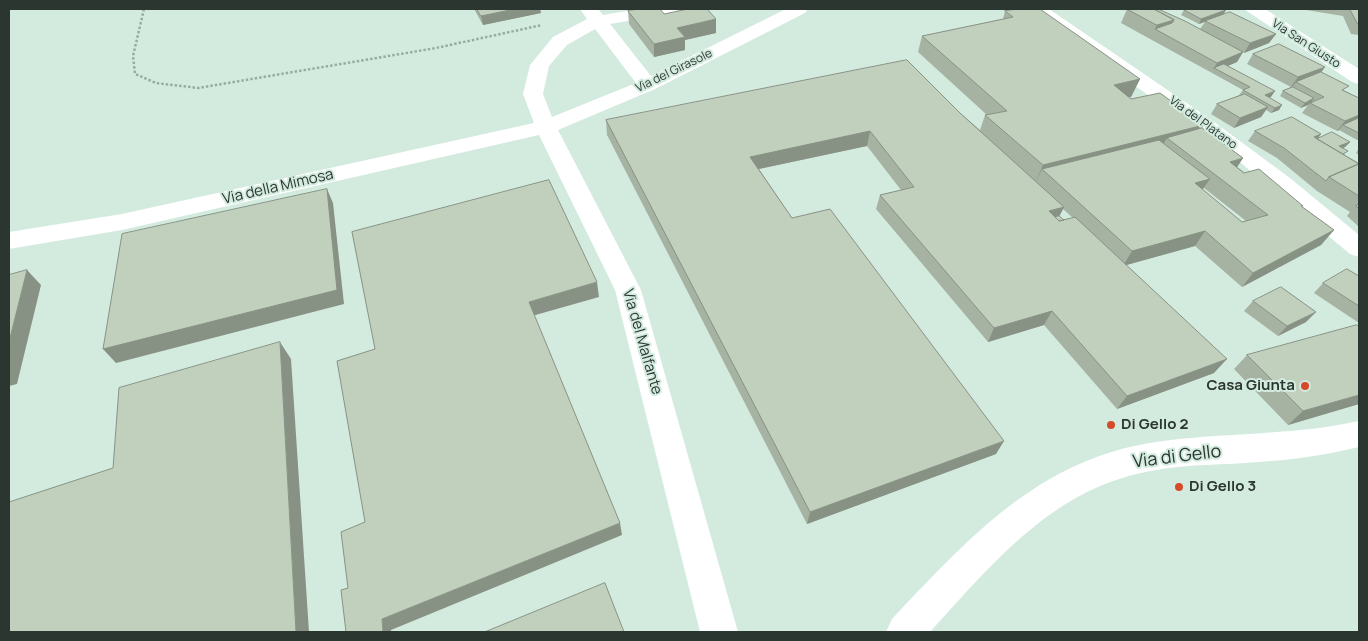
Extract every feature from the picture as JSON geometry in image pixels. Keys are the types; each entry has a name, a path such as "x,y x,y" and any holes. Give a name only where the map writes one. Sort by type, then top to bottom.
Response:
{"street":[{"path":"593,15 669,9"},
{"name":"Via del Girasole","path":"546,127 648,85 800,9"},
{"name":"Via del Platano","path":"1038,9 1232,143 1359,248"},
{"name":"Via San Giusto","path":"1253,9 1359,78"},
{"path":"593,15 648,85"},
{"name":"Via del Malfante","path":"593,15 560,41 540,65 533,94 546,127 628,290 719,632"},
{"path":"1341,66 1359,87"},
{"name":"Via della Mimosa","path":"9,241 122,222 546,127"},
{"name":"Via di Gello","path":"906,632 1017,517 1050,493 1081,477 1132,461 1156,456 1297,446 1359,434"}],"path":[{"path":"144,9 133,56 135,74 156,82 198,88 436,48 549,25"}],"building":[{"path":"477,9 515,9 481,16"},
{"path":"660,9 664,14 688,9 707,9 716,19 677,28 685,37 654,44 628,11"},
{"path":"1040,9 1140,79 1114,85 1131,99 1160,93 1204,125 1043,165 985,115 1007,111 922,36 1013,17 1005,11"},
{"path":"1127,9 1154,9 1174,20 1157,25"},
{"path":"1154,9 1185,21 1243,52 1217,63 1155,29 1172,23 1174,20"},
{"path":"1350,9 1359,9 1359,24 1358,24"},
{"path":"1184,10 1226,10 1201,19"},
{"path":"1230,12 1276,34 1250,43 1205,21"},
{"path":"1279,44 1325,67 1298,77 1253,54"},
{"path":"907,60 960,113 1064,207 1049,211 1059,221 1075,217 1227,359 1127,396 1052,311 994,328 880,195 914,187 870,131 750,157 792,218 830,209 1004,441 810,512 606,120"},
{"path":"1224,64 1275,91 1265,95 1282,105 1275,108 1243,90 1250,87 1214,68"},
{"path":"1321,72 1349,86 1342,90 1359,98 1359,115 1345,121 1310,103 1324,97 1296,82"},
{"path":"1293,87 1314,98 1305,103 1283,91"},
{"path":"1245,94 1268,107 1240,118 1217,104"},
{"path":"1292,117 1321,134 1314,137 1359,164 1329,177 1326,181 1284,148 1255,131"},
{"path":"1359,118 1359,133 1343,125"},
{"path":"1202,128 1243,158 1230,162 1244,173 1259,169 1303,206 1301,206 1334,230 1253,273 1205,231 1132,251 1042,169 1159,140 1210,179 1195,183 1242,222 1268,215 1167,138"},
{"path":"1332,132 1350,142 1339,146 1348,151 1343,154 1317,139"},
{"path":"1359,164 1359,196 1329,177"},
{"path":"549,180 597,282 529,302 620,523 382,619 383,632 346,632 341,590 348,588 341,532 365,522 337,361 375,349 352,232"},
{"path":"327,189 337,290 103,349 122,234"},
{"path":"1059,216 1064,220 1059,221 1055,217"},
{"path":"1347,269 1359,276 1359,306 1323,283"},
{"path":"27,270 9,342 9,275"},
{"path":"1281,287 1316,312 1287,326 1253,301"},
{"name":"Casa Giunta","path":"1357,325 1359,327 1359,395 1303,411 1247,355"},
{"path":"280,342 296,632 9,632 9,502 113,468 119,388"},
{"path":"605,583 624,632 485,632"}],"place":[{"name":"Casa Giunta","path":"1305,386"},
{"name":"Di Gello 2","path":"1111,425"},
{"name":"Di Gello 3","path":"1179,487"}]}
